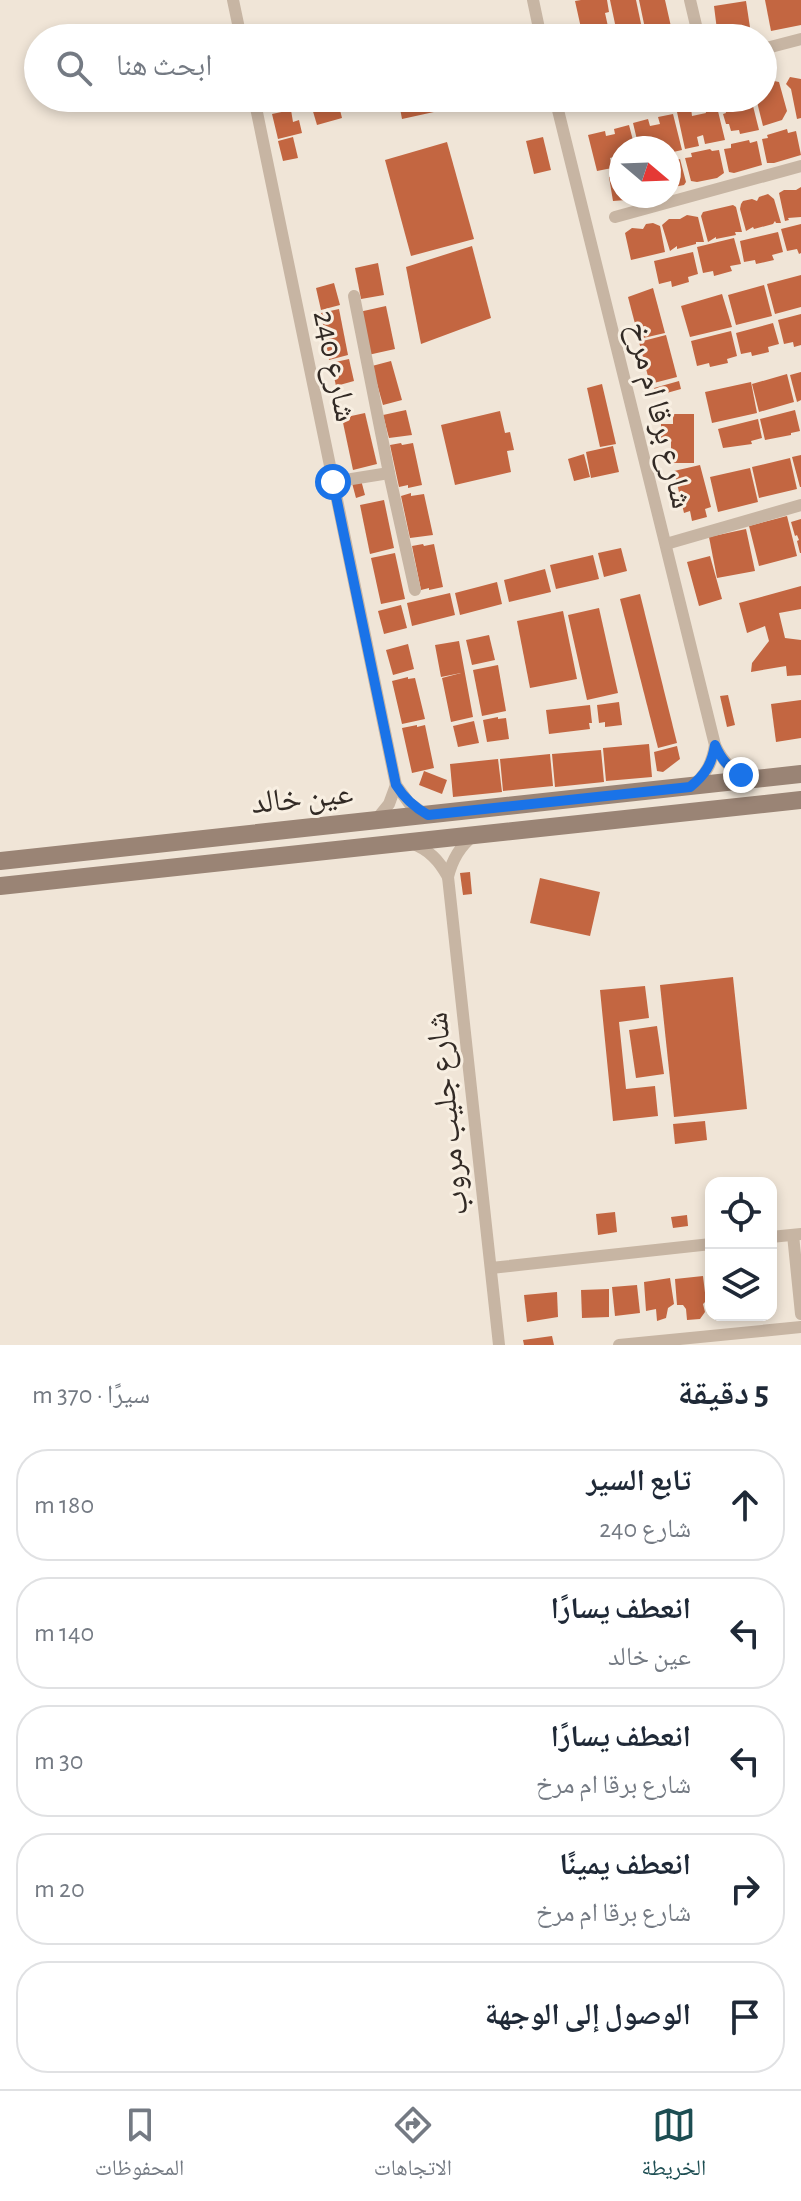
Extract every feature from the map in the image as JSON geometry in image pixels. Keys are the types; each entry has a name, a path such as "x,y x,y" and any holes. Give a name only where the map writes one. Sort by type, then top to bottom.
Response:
{"street":[{"path":"233,0 238,24"},
{"path":"533,0 538,24"},
{"path":"690,0 696,24"},
{"path":"777,45 801,39"},
{"name":"شارع 240","path":"257,112 396,785"},
{"name":"شارع برقا ام مرخ","path":"558,112 715,745 730,767 753,780"},
{"path":"615,217 801,166"},
{"path":"354,296 415,590"},
{"path":"333,482 389,473"},
{"path":"666,544 801,505"},
{"path":"690,787 708,769 715,745"},
{"name":"عين خالد","path":"0,861 801,774"},
{"path":"396,785 409,803 428,815"},
{"path":"375,820 389,804 396,785"},
{"name":"عين خالد","path":"0,886 801,800"},
{"path":"448,877 457,852 476,834"},
{"path":"408,842 432,854 448,877"},
{"name":"شارع جليب مروب","path":"448,877 499,1345"},
{"path":"777,1236 797,1234 801,1314"},
{"path":"491,1268 705,1245"},
{"path":"619,1345 743,1339 801,1327"}],"building":[{"path":"607,0 607,24 580,24 575,1"},
{"path":"610,0 636,0 641,24 615,24"},
{"path":"639,0 665,0 670,24 644,24"},
{"path":"765,0 801,0 801,25 777,30 777,24 770,24"},
{"path":"746,1 749,24 716,24 714,6"},
{"path":"790,77 801,79 801,118 797,119 791,89 786,84"},
{"path":"779,82 787,111 782,120 763,126 760,112 777,112"},
{"path":"291,112 293,122 299,120 302,133 278,139 272,114"},
{"path":"313,112 340,112 342,118 317,125"},
{"path":"401,112 434,112 402,119"},
{"path":"677,112 692,112 692,116 718,112 725,140 705,144 703,135 697,137 699,146 685,149"},
{"path":"754,112 759,130 740,134 739,130 731,131 723,114"},
{"path":"673,114 678,136 636,136 633,123 648,119 650,126 660,124 658,117"},
{"path":"629,125 632,136 609,136 609,169 597,171 588,135 605,131 606,136 615,134 614,129"},
{"path":"787,129 788,133 796,131 801,155 767,163 762,139"},
{"path":"293,137 298,158 283,161 278,141"},
{"path":"543,137 551,170 534,174 526,141"},
{"path":"749,140 750,143 757,141 762,165 729,172 724,149"},
{"path":"447,142 474,239 411,256 385,160"},
{"path":"719,150 724,173 717,178 691,181 685,158 692,157 691,153"},
{"path":"681,163 686,182 681,186"},
{"path":"801,187 801,217 785,221 779,193"},
{"path":"768,194 774,199 781,223 775,221 746,231 741,204 752,199 757,201"},
{"path":"733,205 742,232 716,237 708,242 701,216 703,212"},
{"path":"687,215 698,217 704,242 677,249 677,246 670,251 662,225 669,219"},
{"path":"653,223 660,226 665,252 631,260 625,233"},
{"path":"801,224 801,253 797,249 787,251 781,229"},
{"path":"778,232 783,252 772,255 774,260 756,264 755,260 744,262 740,241"},
{"path":"734,238 741,264 730,266 732,271 714,276 713,271 703,273 697,247"},
{"path":"472,246 491,318 421,344 406,267"},
{"path":"693,252 698,274 688,277 689,282 672,287 671,281 659,284 654,261"},
{"path":"378,263 384,295 361,299 355,268"},
{"path":"801,275 801,307 775,314 767,284"},
{"path":"334,283 340,305 321,310 316,288"},
{"path":"764,285 772,316 736,325 728,295"},
{"path":"653,288 665,333 639,339 628,297"},
{"path":"722,294 732,327 690,337 681,306"},
{"path":"386,306 395,349 368,355 359,312"},
{"path":"339,309 348,355 329,360 321,313"},
{"path":"801,314 801,345 794,347 793,342 784,344 778,320"},
{"path":"773,323 779,344 768,347 769,352 752,356 751,352 741,354 736,333"},
{"path":"731,331 737,356 727,359 728,363 697,366 691,341"},
{"path":"666,335 677,377 650,384 639,342"},
{"path":"349,359 354,381 336,386 331,363"},
{"path":"391,361 402,400 383,405 372,366"},
{"path":"801,372 801,400 797,402 790,375"},
{"path":"787,374 794,402 759,412 752,384"},
{"path":"679,381 681,389 656,396 654,388"},
{"path":"751,382 757,413 712,423 705,392"},
{"path":"602,384 616,444 600,447 587,388"},
{"path":"406,410 412,435 389,438 383,415"},
{"path":"795,410 800,431 765,440 760,419"},
{"path":"500,411 505,433 510,432 514,450 507,451 511,472 455,485 441,425"},
{"path":"365,413 377,464 353,470 342,418"},
{"path":"673,414 694,414 694,463 671,463 671,439 661,438 661,424 673,424"},
{"path":"758,419 762,438 751,441 752,444 723,448 718,429"},
{"path":"413,443 422,485 399,487 390,445"},
{"path":"613,446 619,472 591,478 586,452"},
{"path":"584,454 590,477 574,481 568,459"},
{"path":"801,455 801,487 800,487 792,457"},
{"path":"790,458 797,489 759,498 752,467"},
{"path":"700,465 711,507 705,509 707,517 692,521 690,511 684,513 674,471"},
{"path":"750,468 758,502 718,512 710,477"},
{"path":"361,480 365,495 356,498 352,483"},
{"path":"411,493 411,496 424,494 433,535 410,538 401,496"},
{"path":"384,500 394,548 370,554 360,505"},
{"path":"787,516 797,556 759,566 749,526"},
{"path":"801,519 800,553 799,540 791,522"},
{"path":"746,529 755,571 717,578 709,537"},
{"path":"434,544 443,587 421,590 412,546"},
{"path":"621,548 627,571 604,577 598,553"},
{"path":"395,553 405,599 381,604 371,558"},
{"path":"593,555 599,579 556,589 550,565"},
{"path":"710,556 722,599 699,606 687,562"},
{"path":"545,569 551,592 509,602 504,580"},
{"path":"497,582 502,604 460,615 455,593"},
{"path":"801,586 801,609 779,613 785,638 801,640 801,675 787,676 786,666 751,672 752,663 769,641 765,626 747,633 739,603"},
{"path":"450,593 455,615 412,626 407,603"},
{"path":"640,594 677,743 658,748 620,599"},
{"path":"401,605 407,628 384,634 378,611"},
{"path":"599,608 618,693 587,700 568,615"},
{"path":"563,611 577,679 530,688 517,621"},
{"path":"489,635 495,660 472,665 466,640"},
{"path":"459,641 473,717 451,722 442,678 461,673 441,677 435,645"},
{"path":"408,644 414,669 393,675 386,650"},
{"path":"498,665 506,711 482,716 473,670"},
{"path":"415,678 425,719 402,724 392,681"},
{"path":"728,695 735,725 727,727 720,696"},
{"path":"801,700 801,738 776,742 771,704"},
{"path":"619,702 622,725 605,727 605,722 599,723 597,705"},
{"path":"590,705 590,729 549,734 546,710"},
{"path":"506,718 509,739 487,742 483,720"},
{"path":"474,721 479,743 458,747 453,726"},
{"path":"425,725 434,768 412,773 402,728"},
{"path":"649,744 652,777 606,781 603,748"},
{"path":"677,746 680,759 663,772 657,771 654,752"},
{"path":"601,750 604,782 555,787 552,754"},
{"path":"550,754 553,786 503,791 500,759"},
{"path":"498,759 502,792 453,797 450,764"},
{"path":"424,771 447,780 442,794 419,785"},
{"path":"470,872 472,894 463,895 460,873"},
{"path":"540,878 600,892 590,936 530,923"},
{"path":"733,977 747,1109 674,1117 660,985"},
{"path":"645,986 649,1018 619,1022 626,1089 655,1086 658,1116 613,1121 600,990"},
{"path":"657,1026 664,1074 636,1078 629,1030"},
{"path":"705,1121 707,1140 675,1144 673,1124"},
{"path":"615,1212 617,1232 598,1235 596,1214"},
{"path":"687,1215 688,1226 673,1228 671,1217"},
{"path":"703,1276 705,1312 700,1319 687,1320 686,1309 683,1305 677,1305 675,1279"},
{"path":"670,1278 674,1304 668,1308 666,1318 657,1321 656,1309 646,1311 644,1282"},
{"path":"637,1285 640,1313 615,1316 612,1287"},
{"path":"609,1289 609,1317 582,1318 581,1290"},
{"path":"557,1292 558,1317 527,1322 524,1295"},
{"path":"552,1336 554,1345 524,1345 523,1340"}],"route":[{"path":"333,482 396,785 418,810 428,815 690,787 708,769 715,745 721,757 741,775"}]}
